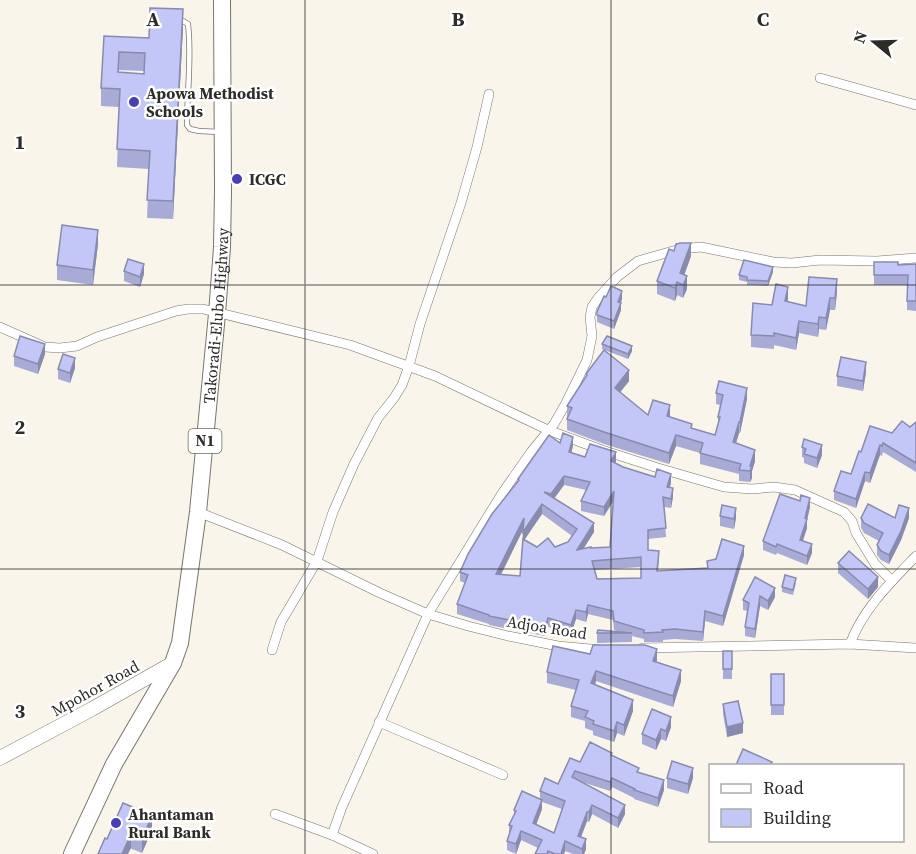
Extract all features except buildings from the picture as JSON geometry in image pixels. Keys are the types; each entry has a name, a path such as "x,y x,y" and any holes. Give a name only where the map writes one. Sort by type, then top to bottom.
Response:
{"highway":[{"name":"Takoradi-Elubo Highway","path":"72,854 114,764 173,663 180,642 198,512 222,247 222,0"}],"main road":[{"name":"Mpohor Road","path":"0,758 173,663"}],"street":[{"path":"820,78 916,105"},
{"path":"272,650 281,622 317,561 333,512 349,474 378,418 402,385 461,203 489,94"},
{"path":"332,835 342,807 428,614 495,504 558,417 586,360 592,336 590,317 592,307 617,277 638,261 680,249 700,247 773,262 792,263 820,260 877,261 916,258"},
{"path":"0,327 45,347 60,348 77,346 176,311 203,309 350,345 435,376 548,430 602,450 708,483 733,488 774,487 795,490 844,512 852,521 856,533 875,564 891,581"},
{"name":"Adjoa Road","path":"198,512 282,545 428,614 508,636 558,646 607,650"},
{"path":"850,644 863,616 891,581 916,556"},
{"path":"635,649 850,644 916,648"},
{"path":"379,722 502,775"},
{"path":"274,814 332,835 373,854"}],"lane":[{"path":"177,18 188,24 189,32 187,124 190,129 199,131 223,132"}],"place":[{"name":"Apowa Methodist Schools","path":"134,102"},
{"name":"ICGC","path":"237,179"},
{"name":"Ahantaman Rural Bank","path":"116,823"}]}
